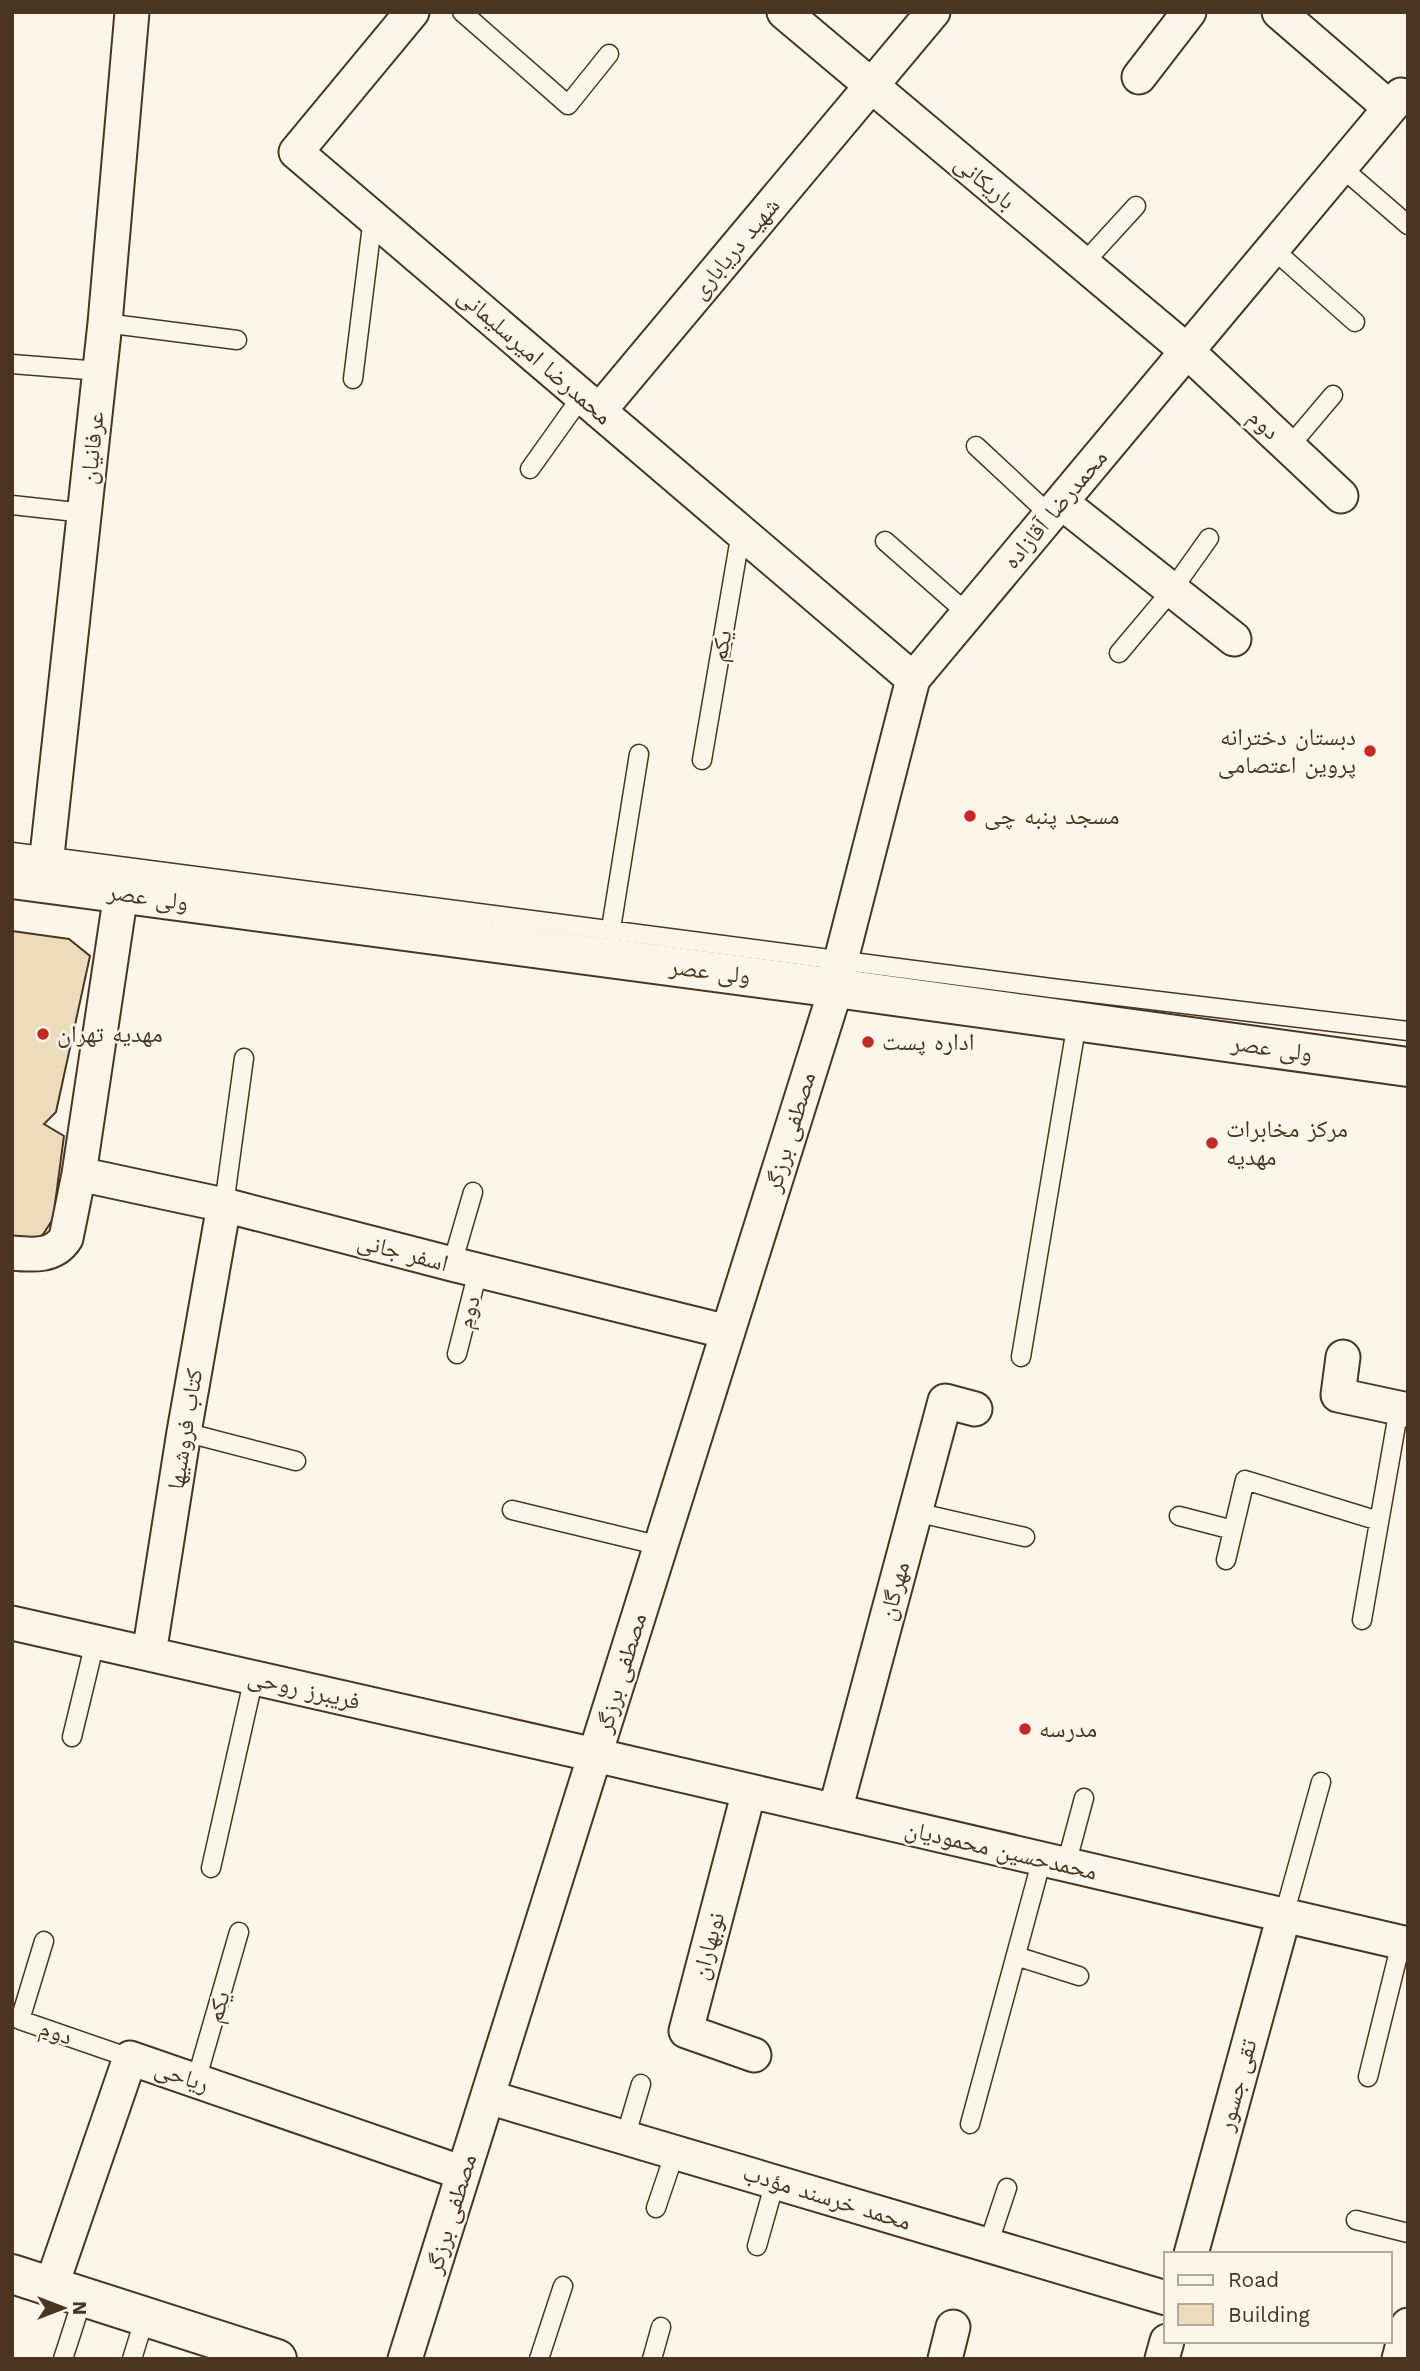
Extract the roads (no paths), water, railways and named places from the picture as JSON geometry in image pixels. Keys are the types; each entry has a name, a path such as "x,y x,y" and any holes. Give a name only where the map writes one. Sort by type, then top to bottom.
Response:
{"main road":[{"name":"ولی عصر","path":"34,873 121,893 609,944 838,974 1077,1022 1408,1067"},
{"path":"12,2274 277,2359"}],"street":[{"name":"عرفانیان","path":"34,873 85,513 106,323 132,12"},
{"name":"محمدرضا امیرسلیمانی","path":"412,12 296,152 913,679"},
{"name":"باریکانی","path":"784,12 1187,351"},
{"name":"شهید دریاباری","path":"590,403 872,86 933,12"},
{"path":"1139,77 1189,12"},
{"path":"1279,12 1400,102"},
{"name":"محمدرضا آقازاده","path":"838,974 913,679 1341,167 1400,102"},
{"name":"دوم","path":"1187,351 1341,496"},
{"path":"1056,509 1172,590 1234,639"},
{"path":"12,1254 40,1254 60,1248 66,1238 79,1174 121,893"},
{"name":"مصطفی برزگر","path":"405,2359 838,974"},
{"name":"اسفر جانی","path":"79,1174 224,1205 727,1332"},
{"name":"کتاب فروشیها","path":"149,1654 224,1205"},
{"path":"1343,1357 1338,1395 1403,1409"},
{"name":"مهرگان","path":"835,1811 945,1401 975,1409"},
{"name":"فریبرز روحی","path":"12,1623 595,1755"},
{"name":"محمدحسین محمودیان","path":"595,1755 1404,1943"},
{"name":"نوبهاران","path":"749,1791 686,2031 754,2055"},
{"name":"تقی جسور","path":"1192,2252 1284,1915"},
{"name":"ریاحی","path":"67,2292 130,2058 463,2173"},
{"name":"محمد خرسند مؤدب","path":"488,2097 1164,2297"},
{"path":"1399,2359 1408,2325"},
{"path":"945,2359 953,2326"}],"lane":[{"path":"462,12 568,105 609,54"},
{"path":"1341,167 1408,225"},
{"path":"1083,264 1136,206"},
{"path":"353,379 373,217"},
{"path":"1273,249 1355,322"},
{"path":"106,323 237,340"},
{"path":"12,365 100,371"},
{"path":"1289,447 1333,395"},
{"path":"530,469 590,403"},
{"path":"976,446 1056,509"},
{"path":"12,505 85,513"},
{"name":"یکم","path":"702,760 741,532"},
{"path":"1119,653 1172,590 1209,538"},
{"path":"885,541 968,614"},
{"path":"12,852 34,873 609,944 639,754"},
{"path":"838,974 1408,1031"},
{"path":"1021,1357 1077,1022"},
{"path":"224,1205 244,1058"},
{"name":"دوم","path":"457,1354 473,1192"},
{"path":"1362,1620 1379,1521 1403,1409"},
{"path":"184,1432 296,1461"},
{"path":"1226,1560 1245,1480 1379,1521"},
{"path":"512,1510 661,1546"},
{"path":"915,1511 1026,1537"},
{"path":"1179,1516 1233,1530"},
{"path":"72,1737 95,1642"},
{"path":"211,1868 254,1678"},
{"path":"1284,1915 1321,1782"},
{"path":"970,2124 1016,1956 1054,1862 1084,1798"},
{"name":"یکم","path":"196,2081 239,1932"},
{"name":"دوم","path":"44,1941 20,2020 130,2058"},
{"path":"1368,2077 1404,1943"},
{"path":"1016,1956 1079,1976"},
{"path":"625,2138 640,2084"},
{"path":"656,2208 675,2152"},
{"path":"757,2246 775,2182"},
{"path":"989,2245 1007,2188"},
{"path":"1356,2220 1408,2233"},
{"path":"540,2359 563,2286"},
{"path":"63,2359 67,2292"},
{"path":"132,2359 145,2317"},
{"path":"652,2359 661,2326"}],"place":[{"name":"دبستان دخترانه پروین اعتصامی","path":"1370,751"},
{"name":"مسجد پنبه چی","path":"970,816"},
{"name":"مهدیه تهران","path":"43,1034"},
{"name":"اداره پست","path":"868,1042"},
{"name":"مرکز مخابرات مهدیه","path":"1212,1143"},
{"name":"مدرسه","path":"1025,1729"}]}
